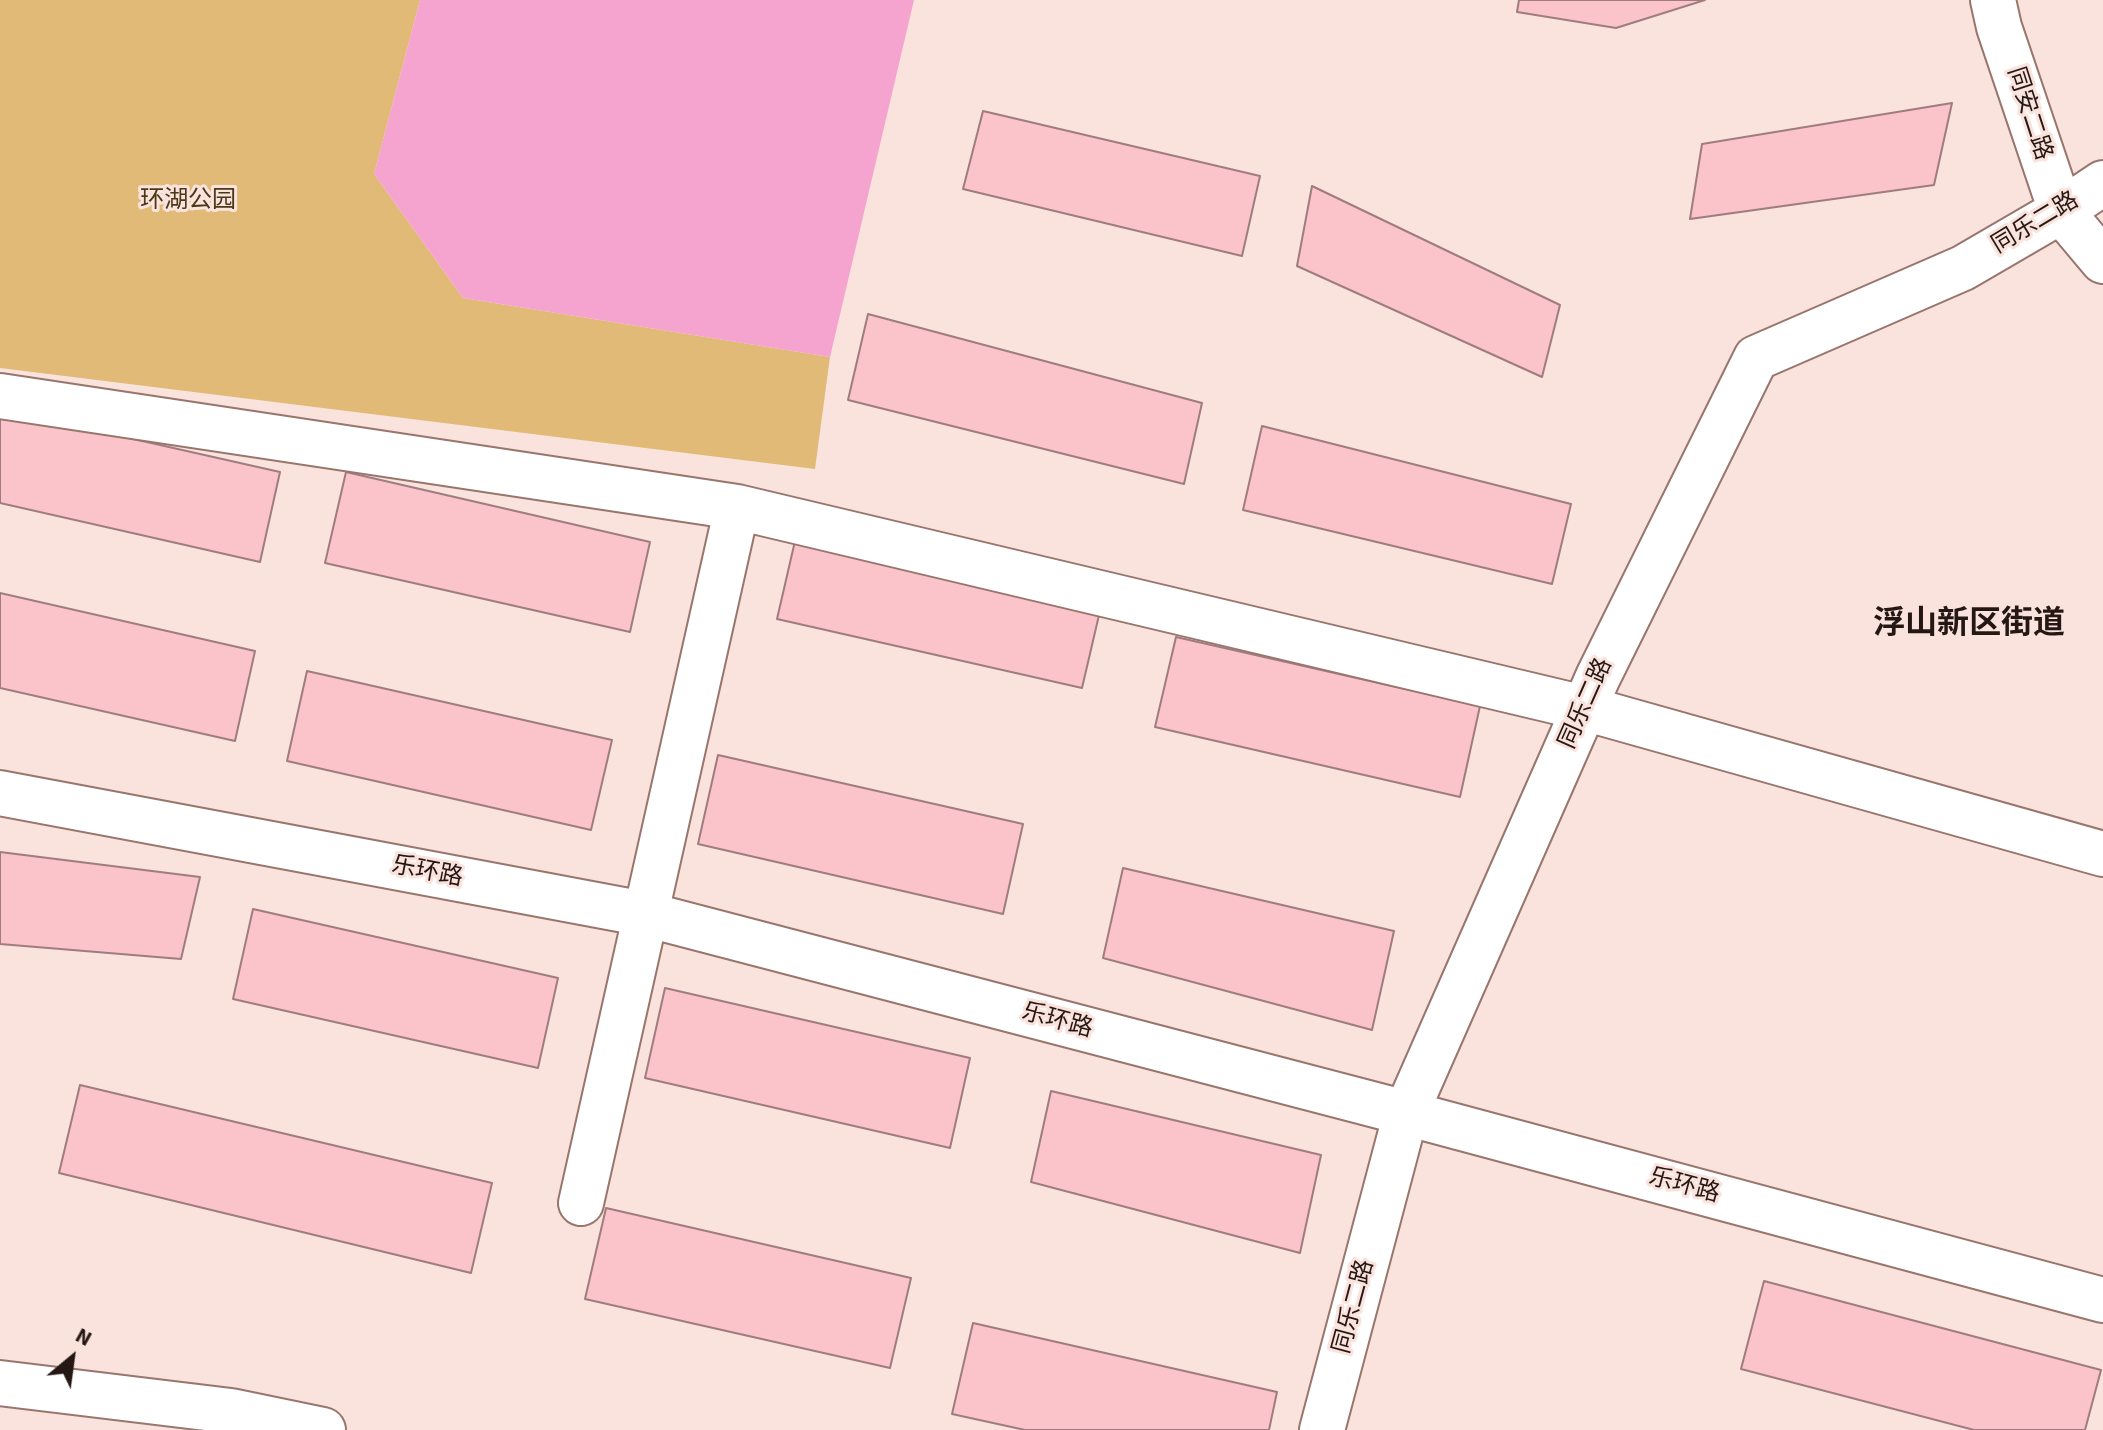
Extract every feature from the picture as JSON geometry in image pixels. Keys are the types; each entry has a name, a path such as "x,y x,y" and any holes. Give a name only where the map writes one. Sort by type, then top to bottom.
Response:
{"street":[{"name":"同安二路","path":"1993,0 1999,27 2061,211 2103,261"},
{"name":"同乐二路","path":"1322,1430 1406,1113 1584,708 1756,358 1963,268 2103,183"},
{"path":"0,396 737,507 1584,708 2103,854"},
{"path":"581,1203 737,507"},
{"name":"乐环路","path":"0,793 645,914 2103,1300"},
{"path":"0,1383 231,1411 323,1430"}],"green space":[{"name":"环湖公园","path":"0,0 420,0 374,174 463,298 830,357 815,469 0,368"}],"shaded area":[{"path":"420,0 914,0 830,357 463,298 374,174"}],"building":[{"path":"1519,0 1705,0 1616,28 1517,12"},
{"path":"1952,103 1934,185 1690,219 1702,144"},
{"path":"983,111 1260,176 1242,256 963,189"},
{"path":"1312,186 1560,305 1542,377 1297,266"},
{"path":"868,314 1202,403 1184,484 848,400"},
{"path":"0,409 280,472 260,562 0,503"},
{"path":"1262,426 1571,504 1552,584 1243,510"},
{"path":"346,472 650,542 630,632 325,563"},
{"path":"798,528 1103,598 1082,688 777,619"},
{"path":"0,593 255,651 235,741 0,688"},
{"path":"1176,637 1480,706 1460,797 1155,727"},
{"path":"307,671 612,740 591,830 287,761"},
{"path":"718,755 1023,824 1003,914 698,844"},
{"path":"0,852 200,877 181,959 0,944"},
{"path":"1123,868 1394,931 1372,1030 1103,958"},
{"path":"253,909 558,978 538,1068 233,999"},
{"path":"665,988 970,1058 950,1148 645,1078"},
{"path":"80,1085 492,1183 471,1273 59,1173"},
{"path":"1051,1091 1321,1155 1300,1253 1031,1182"},
{"path":"606,1208 911,1278 890,1368 585,1299"},
{"path":"1764,1281 2101,1370 2085,1430 1974,1430 1741,1369"},
{"path":"973,1323 1277,1392 1269,1430 1025,1430 952,1414"}],"district":[{"name":"浮山新区街道","path":"1969,626"}]}
